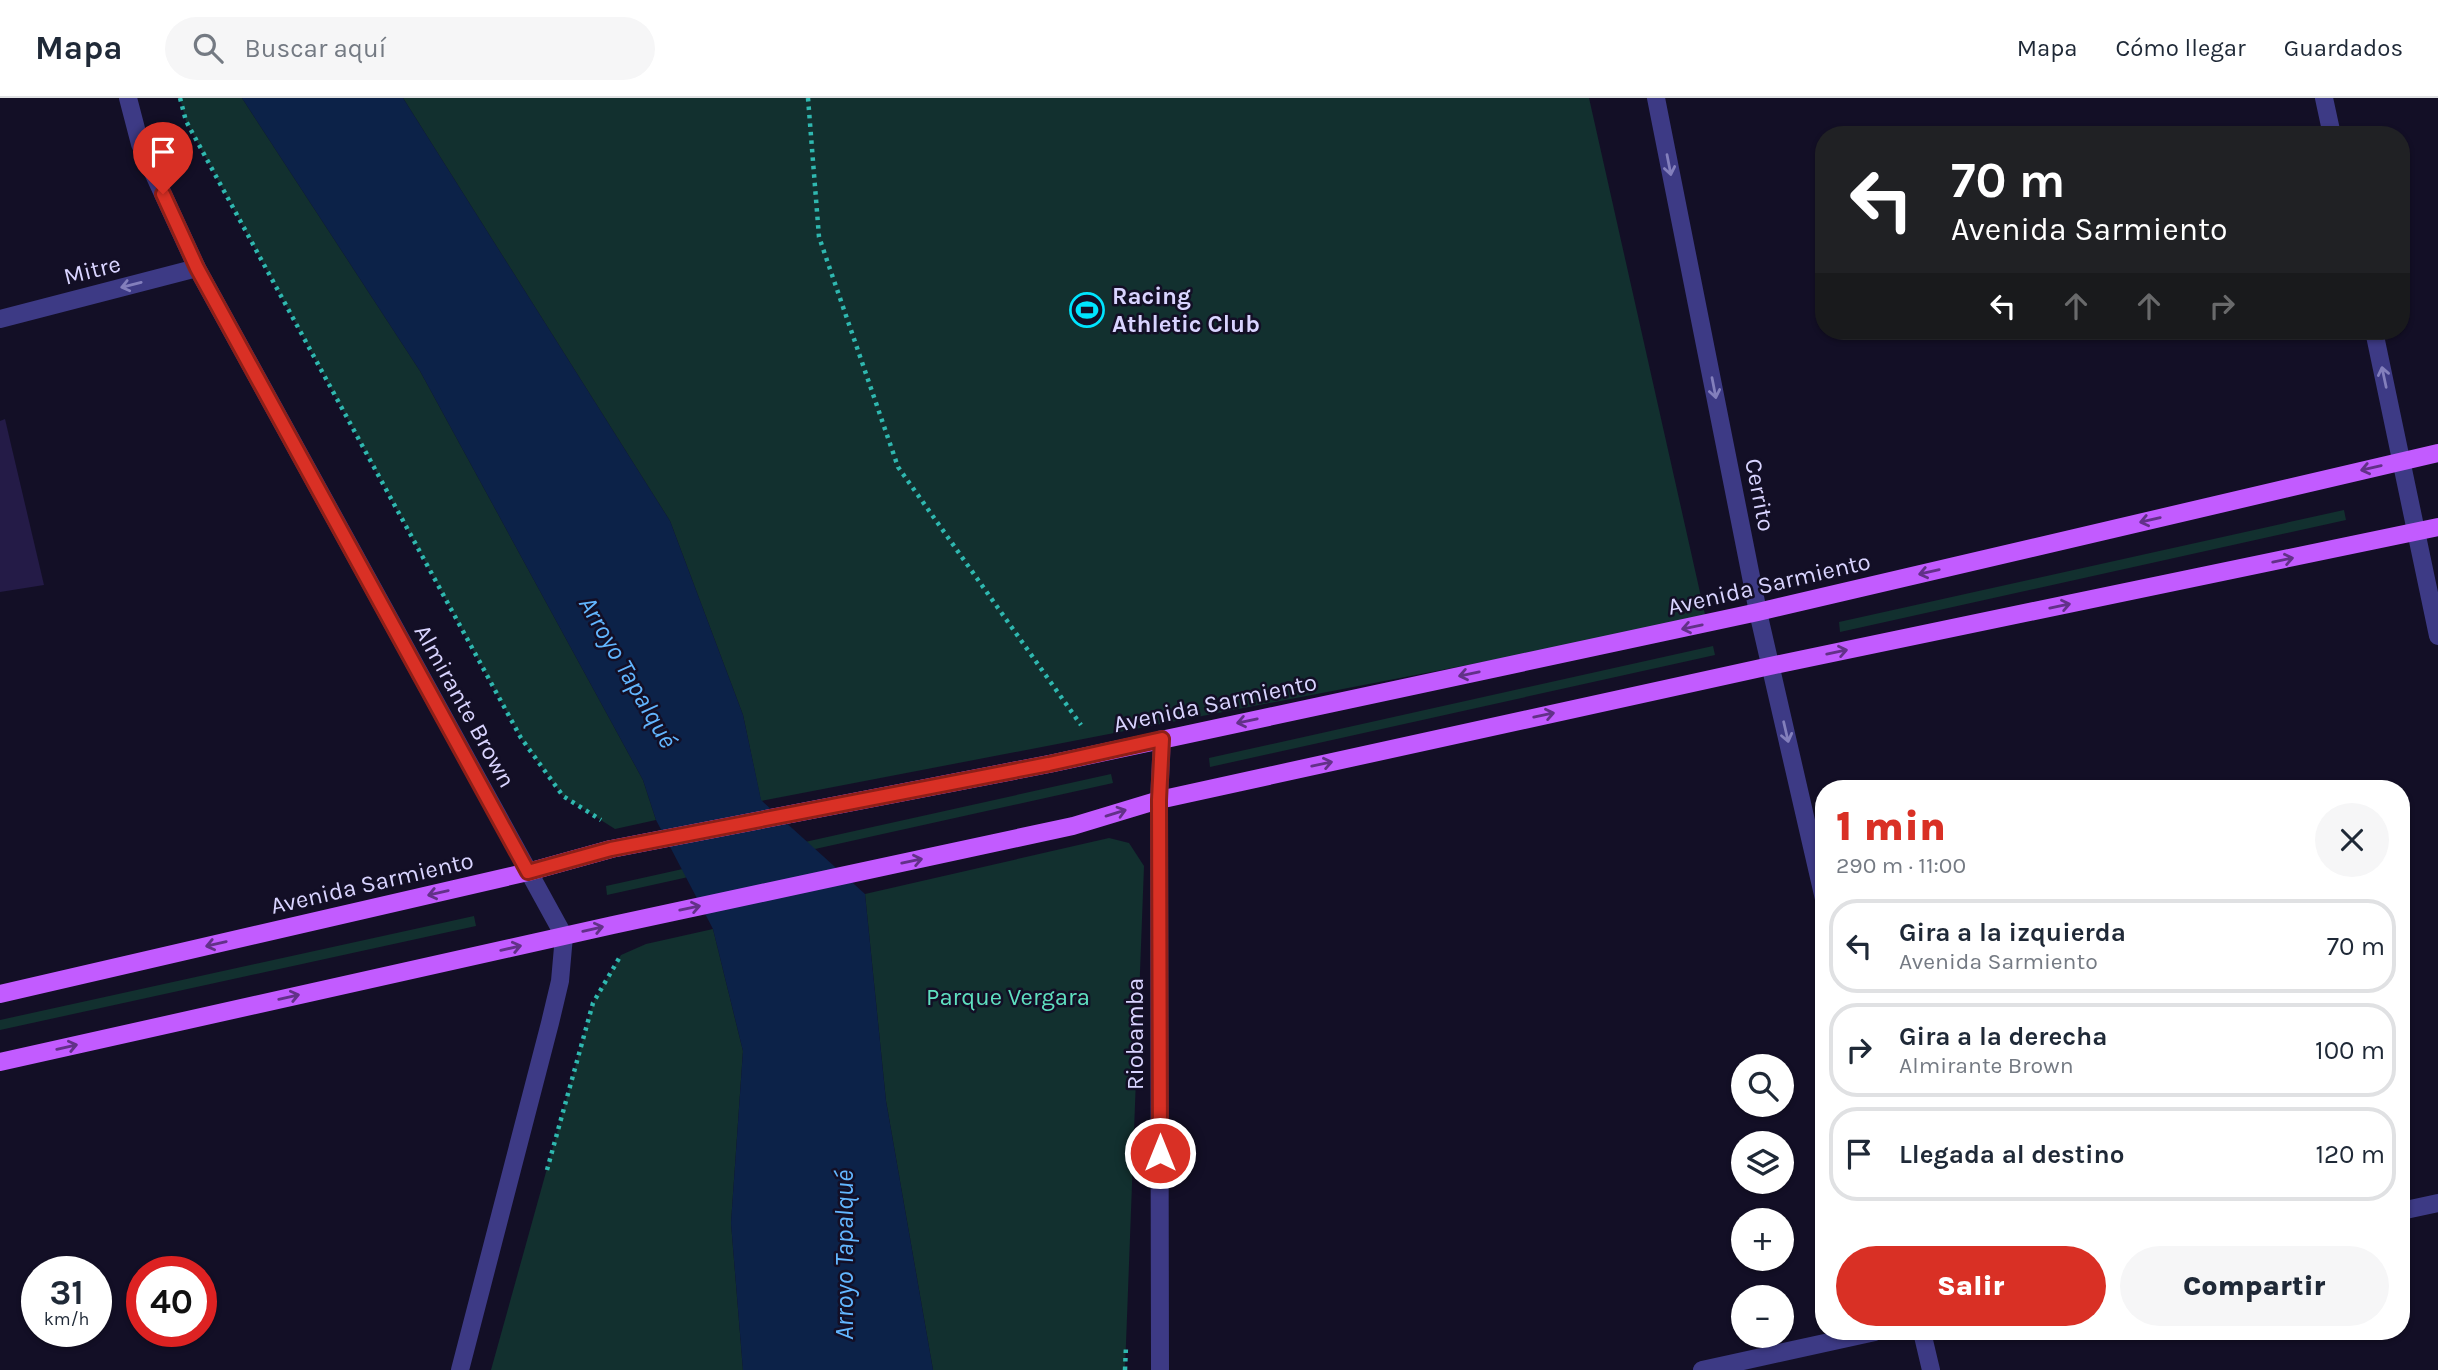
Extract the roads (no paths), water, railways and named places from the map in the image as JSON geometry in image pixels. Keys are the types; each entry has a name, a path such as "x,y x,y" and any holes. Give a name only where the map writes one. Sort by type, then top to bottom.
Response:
{"main road":[{"name":"Avenida Sarmiento","path":"0,994 528,872 611,849 1049,764 1758,612 2438,453"},
{"path":"0,1062 1073,826 1159,800 1770,666 2438,527"}],"street":[{"name":"Almirante Brown","path":"128,98 140,144 197,268 564,936"},
{"name":"Cerrito","path":"1656,98 1758,612 1815,860"},
{"path":"2325,98 2330,126"},
{"name":"Mitre","path":"0,319 197,268"},
{"path":"2376,340 2438,636"},
{"name":"Riobamba","path":"1160,1370 1159,800 1162,739"},
{"path":"460,1370 553,1013 560,981 564,936"},
{"path":"2410,1209 2438,1203"},
{"path":"1702,1370 1839,1340"},
{"path":"1924,1340 1931,1370"}],"water":[{"name":"Arroyo Tapalqué","path":"242,98 403,98 670,521 743,715 761,800 865,894 886,1101 933,1370 743,1370 731,1223 743,1051 713,929 656,820 643,780 420,371"}],"place":[{"name":"Racing Athletic Club","path":"1087,310"}],"park label":[{"name":"Parque Vergara","path":"1008,997"}]}
